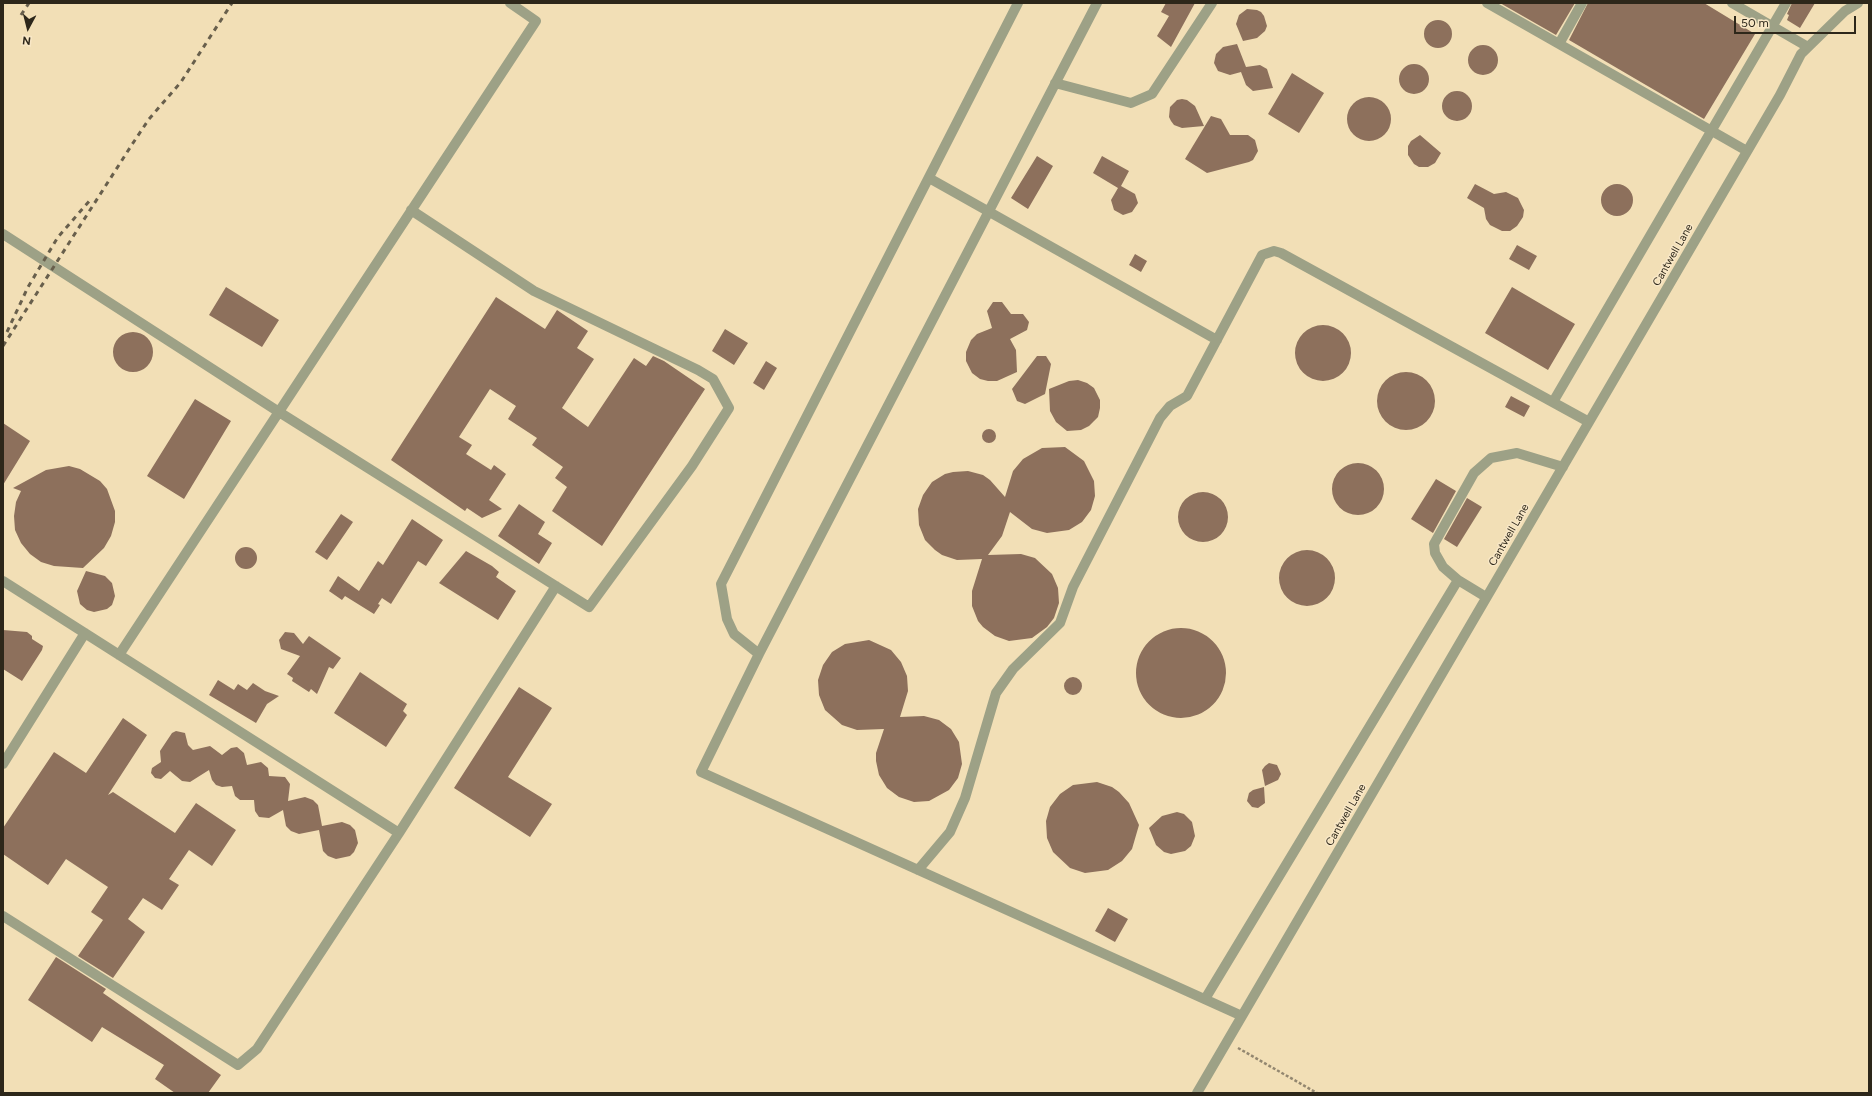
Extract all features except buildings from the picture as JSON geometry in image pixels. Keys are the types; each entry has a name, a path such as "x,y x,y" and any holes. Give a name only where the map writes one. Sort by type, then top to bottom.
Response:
{"street":[{"path":"119,655 536,21 510,3"},
{"path":"759,654 734,634 727,619 721,584 1018,3"},
{"path":"1097,3 759,654 701,772 1242,1016"},
{"path":"1056,83 1131,103 1152,94 1212,3"},
{"path":"1487,3 1747,151"},
{"path":"1560,44 1582,3"},
{"path":"1732,3 1808,47"},
{"path":"1553,402 1786,3"},
{"name":"Cantwell Lane","path":"1197,1093 1747,151 1801,54 1845,11 1858,3"},
{"path":"929,178 1217,340"},
{"path":"3,234 279,412 589,607 692,466 729,408 713,379 698,370 534,291 411,210"},
{"path":"918,870 950,832 965,798 996,693 1013,669 1060,623 1073,587 1160,418 1170,406 1187,396 1262,255 1274,251 1282,252 1589,422"},
{"path":"1486,597 1458,580 1443,567 1436,553 1434,544 1474,473 1491,458 1517,453 1563,467"},
{"path":"1205,999 1458,580"},
{"path":"3,581 399,833"},
{"path":"3,916 238,1065 257,1049 399,833 556,586"},
{"path":"3,764 85,633"}],"path":[{"path":"1227,1042 1317,1093"}],"shaded area":[{"path":"3,3 1869,3 1869,1093 3,1093"}],"railway":[{"path":"21,15 29,3"},
{"path":"3,346 149,119 181,82 232,3"},
{"path":"7,332 28,287 58,237 92,198"}]}
